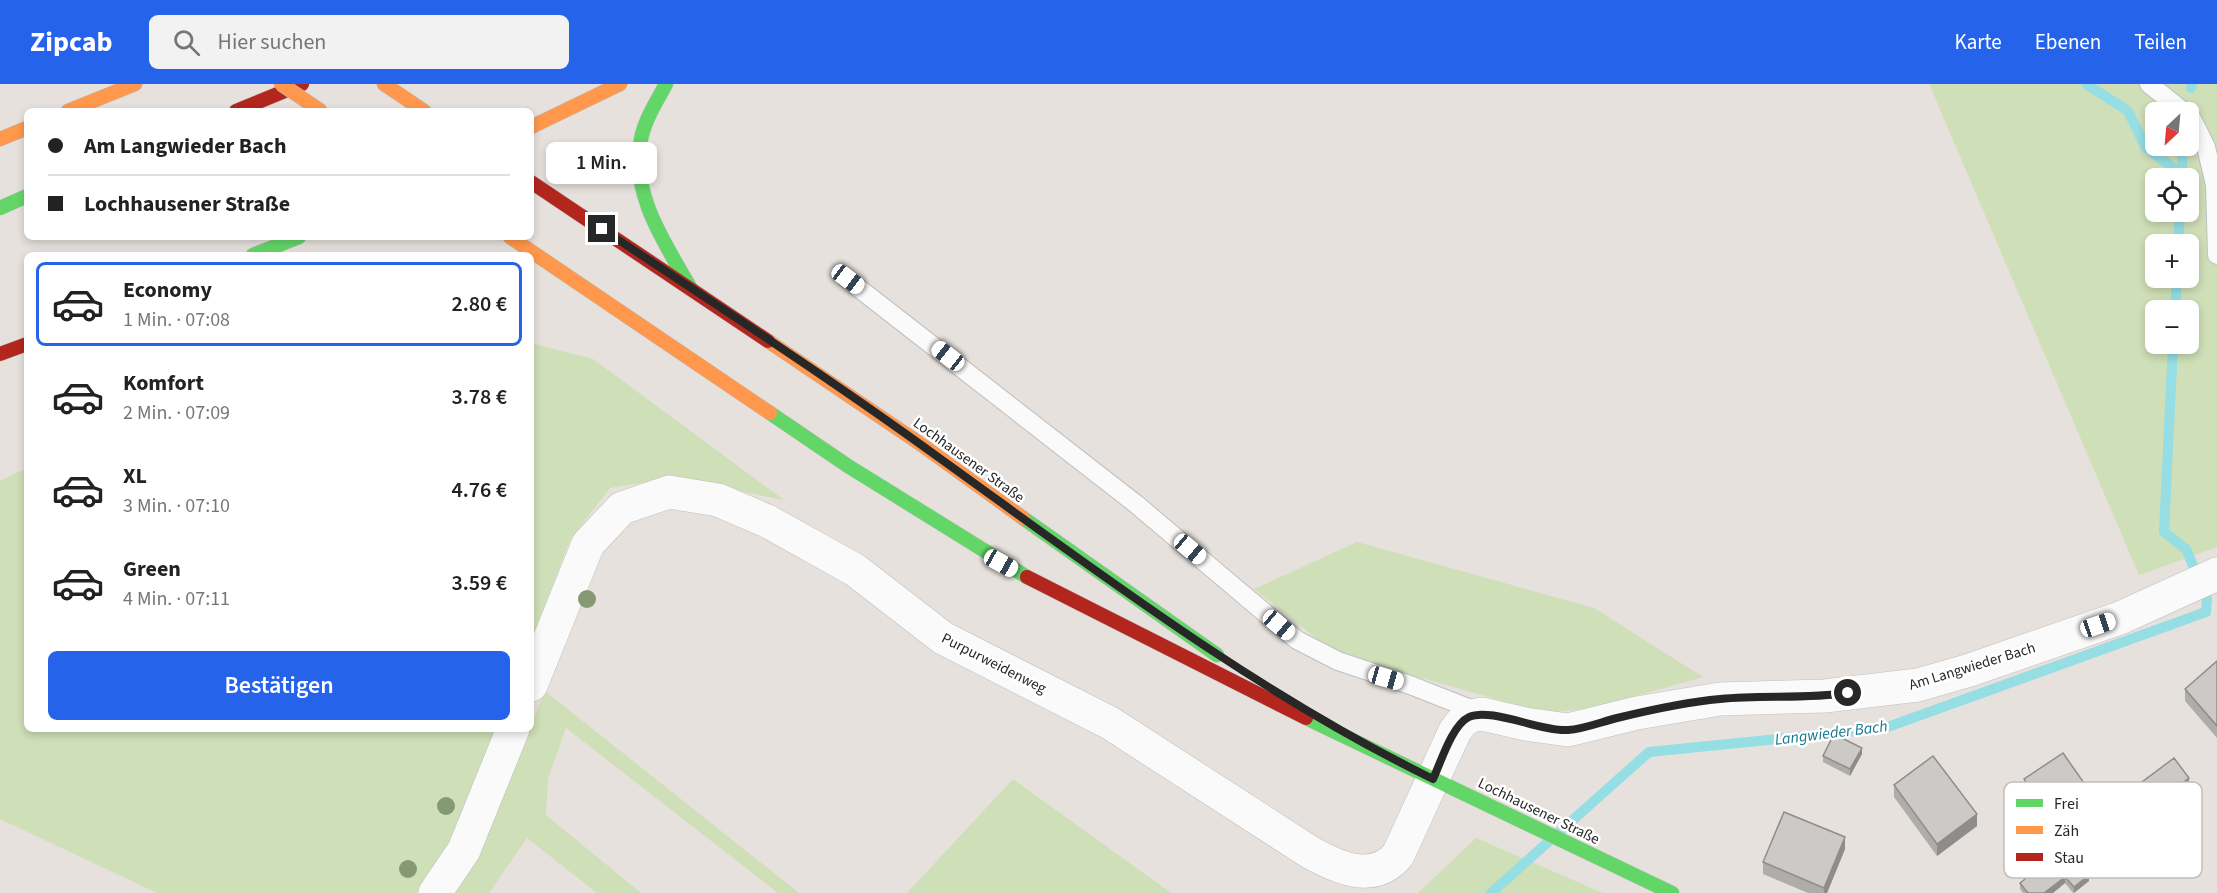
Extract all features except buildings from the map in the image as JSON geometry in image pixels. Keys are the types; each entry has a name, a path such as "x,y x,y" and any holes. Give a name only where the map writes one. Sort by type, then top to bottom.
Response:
{"main road":[{"path":"75,108 135,84"},
{"path":"281,84 317,108"},
{"path":"243,108 302,84"},
{"path":"384,84 420,108"},
{"path":"534,126 620,84"},
{"path":"666,84 641,138 639,174 652,217 691,289"},
{"path":"0,139 24,129"},
{"name":"Lochhausener Straße","path":"534,184 922,445 1097,572 1234,666 1392,759"},
{"path":"0,208 24,197"},
{"path":"261,252 291,240"},
{"name":"Lochhausener Straße","path":"514,240 532,252"},
{"name":"Lochhausener Straße","path":"534,253 848,466 1001,563 1057,594 1392,759 1672,893"},
{"path":"0,354 24,345"}],"street":[{"name":"Purpurweidenweg","path":"534,678 588,544 622,508 669,492 718,500 767,521 855,570 942,638 1110,723 1308,851 1331,863 1356,871 1381,869 1392,862 1398,855 1433,779"},
{"name":"Am Langwieder Bach","path":"1482,714 1534,726 1568,730 1637,713 1720,699 1825,696 1918,685 1970,670 2120,618 2205,580"},
{"path":"1433,779 1455,731 1470,716 1482,714"},
{"path":"435,893 464,850 512,732"}],"lane":[{"path":"2149,84 2172,102"},
{"path":"2199,133 2206,147 2215,184 2217,255"},
{"path":"848,279 1126,497 1297,640 1338,661 1410,684 1482,714"}],"green space":[{"path":"1929,84 2217,84 2217,547 2139,575"},
{"path":"534,344 593,359 784,500 672,478 610,488 570,540 534,634"},
{"path":"24,469 24,732 497,732 453,845 416,893 157,893 0,819 0,481"},
{"path":"1357,542 1594,608 1703,677 1594,708 1544,713 1362,661 1326,646 1254,589"},
{"path":"545,691 799,893 778,893 566,728 548,778 546,815 641,893 597,893 527,838 489,893 453,893 496,812 528,732 534,732 534,718"},
{"path":"1013,779 1171,893 907,893"},
{"path":"1476,838 1603,893 1418,893"}],"waterway":[{"name":"Langwieder Bach","path":"2086,84 2128,111 2146,148 2174,168"},
{"path":"2191,88 2192,84"},
{"path":"2182,156 2182,168"},
{"name":"Langwieder Bach","path":"2179,222 2179,234"},
{"name":"Langwieder Bach","path":"2176,288 2176,300"},
{"name":"Langwieder Bach","path":"1491,893 1649,752 1885,728 2206,612 2207,599 2186,549 2164,532 2173,354"}],"traffic: fast":[{"path":"666,84 645,124 641,139 639,159 641,179 652,217 691,289"},
{"path":"0,208 24,197"},
{"path":"261,252 291,240"},
{"path":"770,413 848,466 1027,577"},
{"path":"1023,518 1217,655"},
{"path":"1306,718 1672,893"}],"traffic: slow":[{"path":"75,108 135,84"},
{"path":"281,84 317,108"},
{"path":"384,84 420,108"},
{"path":"534,126 620,84"},
{"path":"0,139 24,129"},
{"path":"514,240 532,252"},
{"path":"534,253 770,413"},
{"path":"768,341 922,445 1023,518"}],"traffic: jam":[{"path":"243,108 302,84"},
{"path":"534,184 768,341"},
{"path":"0,354 24,345"},
{"path":"1027,577 1306,718"}],"route":[{"path":"602,229 922,445 1173,626 1282,696 1392,759 1433,779 1455,731 1470,716 1482,714 1525,724 1568,730 1637,713 1720,699 1825,696 1848,693"}]}
